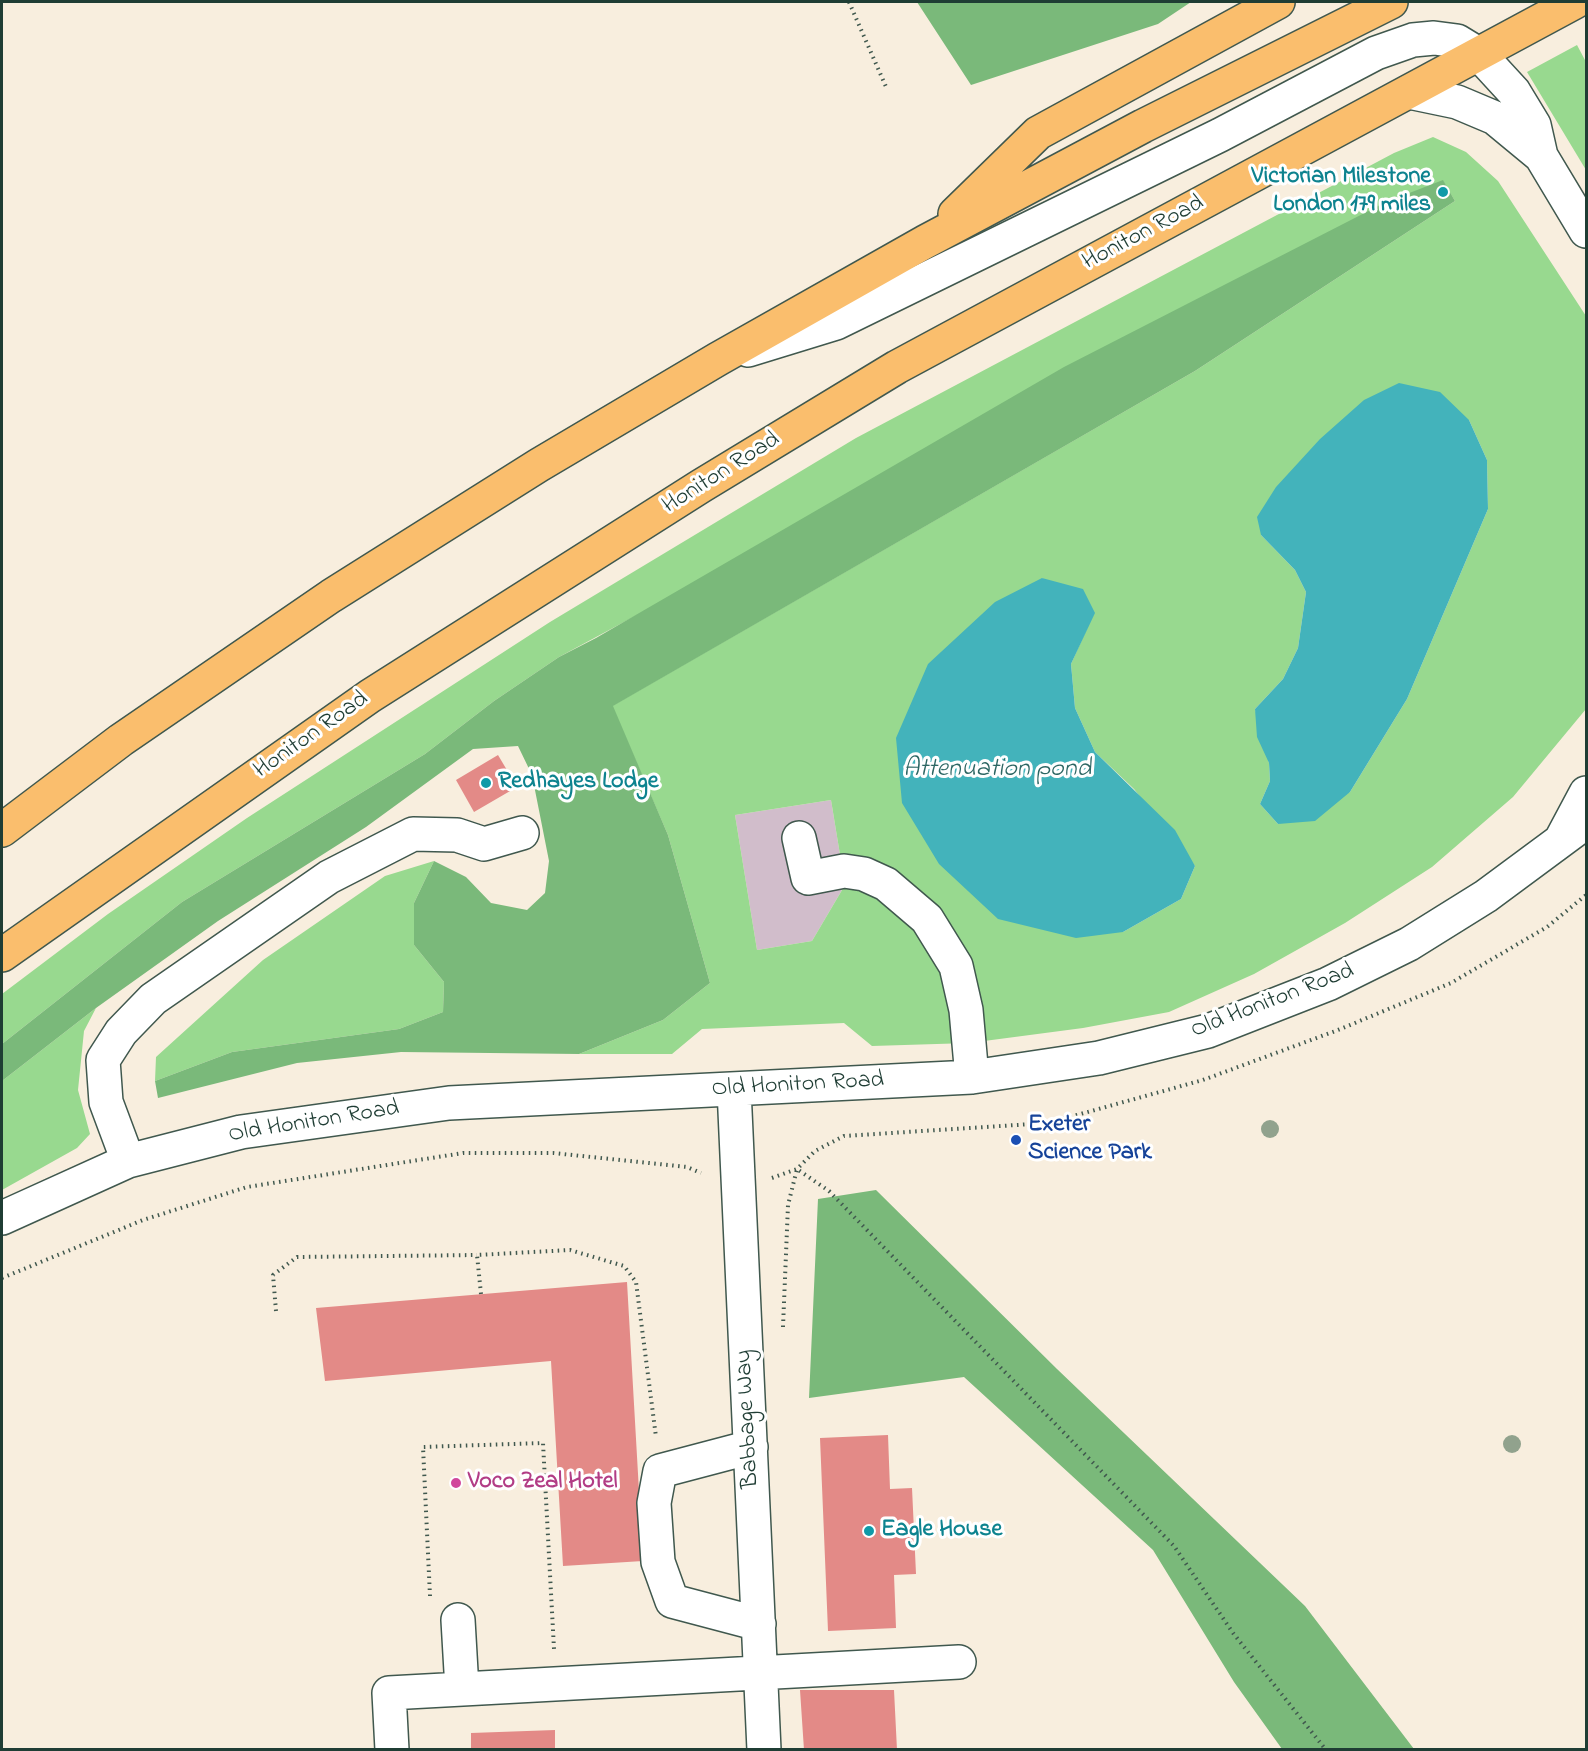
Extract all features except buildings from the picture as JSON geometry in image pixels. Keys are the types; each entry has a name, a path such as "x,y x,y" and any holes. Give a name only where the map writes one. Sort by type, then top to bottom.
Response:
{"highway":[{"path":"925,242 1038,133 1278,2"},
{"path":"2,830 121,740 331,596 539,465 718,359 925,242 1143,126 1391,2"},
{"name":"Honiton Road","path":"2,955 370,696 701,486 897,367 1575,2"}],"street":[{"path":"718,359 836,323 1220,135 1376,53 1413,40 1434,38 1457,41 1479,55 1514,92 1534,125 1541,156 1587,231"},
{"path":"1409,92 1457,102 1495,118 1541,156"},
{"name":"Old Honiton Road","path":"1560,843 1587,793"},
{"name":"Old Honiton Road","path":"2,1218 128,1161 241,1132 449,1103 972,1077 1099,1058 1208,1031 1317,988 1409,944 1486,896 1587,822"},
{"path":"128,1161 106,1102 103,1060 121,1032 153,999 329,877 412,834 457,835 484,844 522,833"},
{"path":"800,838 808,878 844,871 864,874 886,884 927,919 956,966 966,1010 972,1077"},
{"name":"Babbage Way","path":"734,1089 764,1749"},
{"path":"751,1447 660,1471 654,1503 658,1562 672,1601 759,1624"},
{"path":"458,1620 462,1689"},
{"path":"392,1749 389,1693 959,1662"}],"path":[{"path":"849,2 887,89"},
{"path":"797,1169 829,1191 1174,1546 1233,1633 1326,1749"},
{"path":"276,1311 273,1275 297,1257 477,1255 570,1250 624,1266 636,1282 660,1471"},
{"path":"477,1255 481,1294"},
{"path":"430,1598 423,1447 543,1443 556,1683"}],"shaded area":[{"path":"831,800 845,885 812,941 757,950 735,815"}],"green space":[{"path":"917,2 1191,2 1158,24 971,85"},
{"path":"1577,45 1586,62 1586,170 1527,72"},
{"path":"1433,137 1466,152 1498,181 1586,316 1586,709 1513,797 1432,867 1345,923 1254,974 1169,1012 1083,1028 969,1043 872,1046 844,1023 702,1029 672,1054 579,1054 663,1020 710,983 668,835 612,706 1195,371 1455,201 1443,181 559,657 494,701 425,754 182,902 2,1044 2,994 108,914 247,818 550,622 856,438 1394,153","holes":["1469,420 1487,460 1488,509 1407,699 1350,792 1278,824 1260,804 1270,781 1269,763 1255,709 1283,679 1298,648 1306,592 1295,570 1261,535","1042,578 1094,613 1071,664 1075,708 1095,752 1134,789 1195,866 1181,899 1123,932","831,800 845,885 812,941 757,950 735,815"]},
{"path":"1443,180 1455,201 1195,371 613,706 668,835 710,983 663,1020 579,1054 401,1052 297,1063 158,1098 155,1081 232,1052 399,1029 443,1012 444,982 414,945 414,903 434,861 466,877 491,903 527,910 545,893 549,861 532,775 518,746 473,749 366,827 218,921 96,1008 2,1081 2,1044 182,902 425,754 494,701 559,657 596,638 1064,367 1386,202"},
{"path":"434,861 414,903 414,945 444,982 443,1012 399,1029 232,1052 155,1081 156,1057 263,960 385,876"},
{"path":"96,1008 84,1031 78,1090 90,1134 77,1148 2,1190 2,1081"},
{"path":"876,1190 1057,1369 1305,1606 1414,1749 1282,1749 1234,1682 1153,1550 964,1377 809,1398 818,1199"}],"water":[{"path":"1399,383 1440,392 1469,420 1487,460 1488,509 1407,699 1350,792 1315,821 1278,824 1260,804 1270,781 1269,763 1257,737 1255,709 1283,679 1298,648 1306,592 1295,570 1261,535 1257,517 1276,487 1320,439 1364,400"},
{"name":"Attenuation pond","path":"1042,578 1083,589 1095,613 1071,664 1075,708 1095,752 1175,830 1195,866 1181,899 1123,932 1076,938 998,919 939,864 902,803 896,738 928,664 995,602"}],"place":[{"name":"Victorian Milestone London 179 miles","path":"1443,192"},
{"name":"Redhayes Lodge","path":"486,783"},
{"name":"Exeter Science Park","path":"1016,1140"},
{"name":"Voco Zeal Hotel","path":"456,1483"},
{"name":"Eagle House","path":"869,1531"}]}
